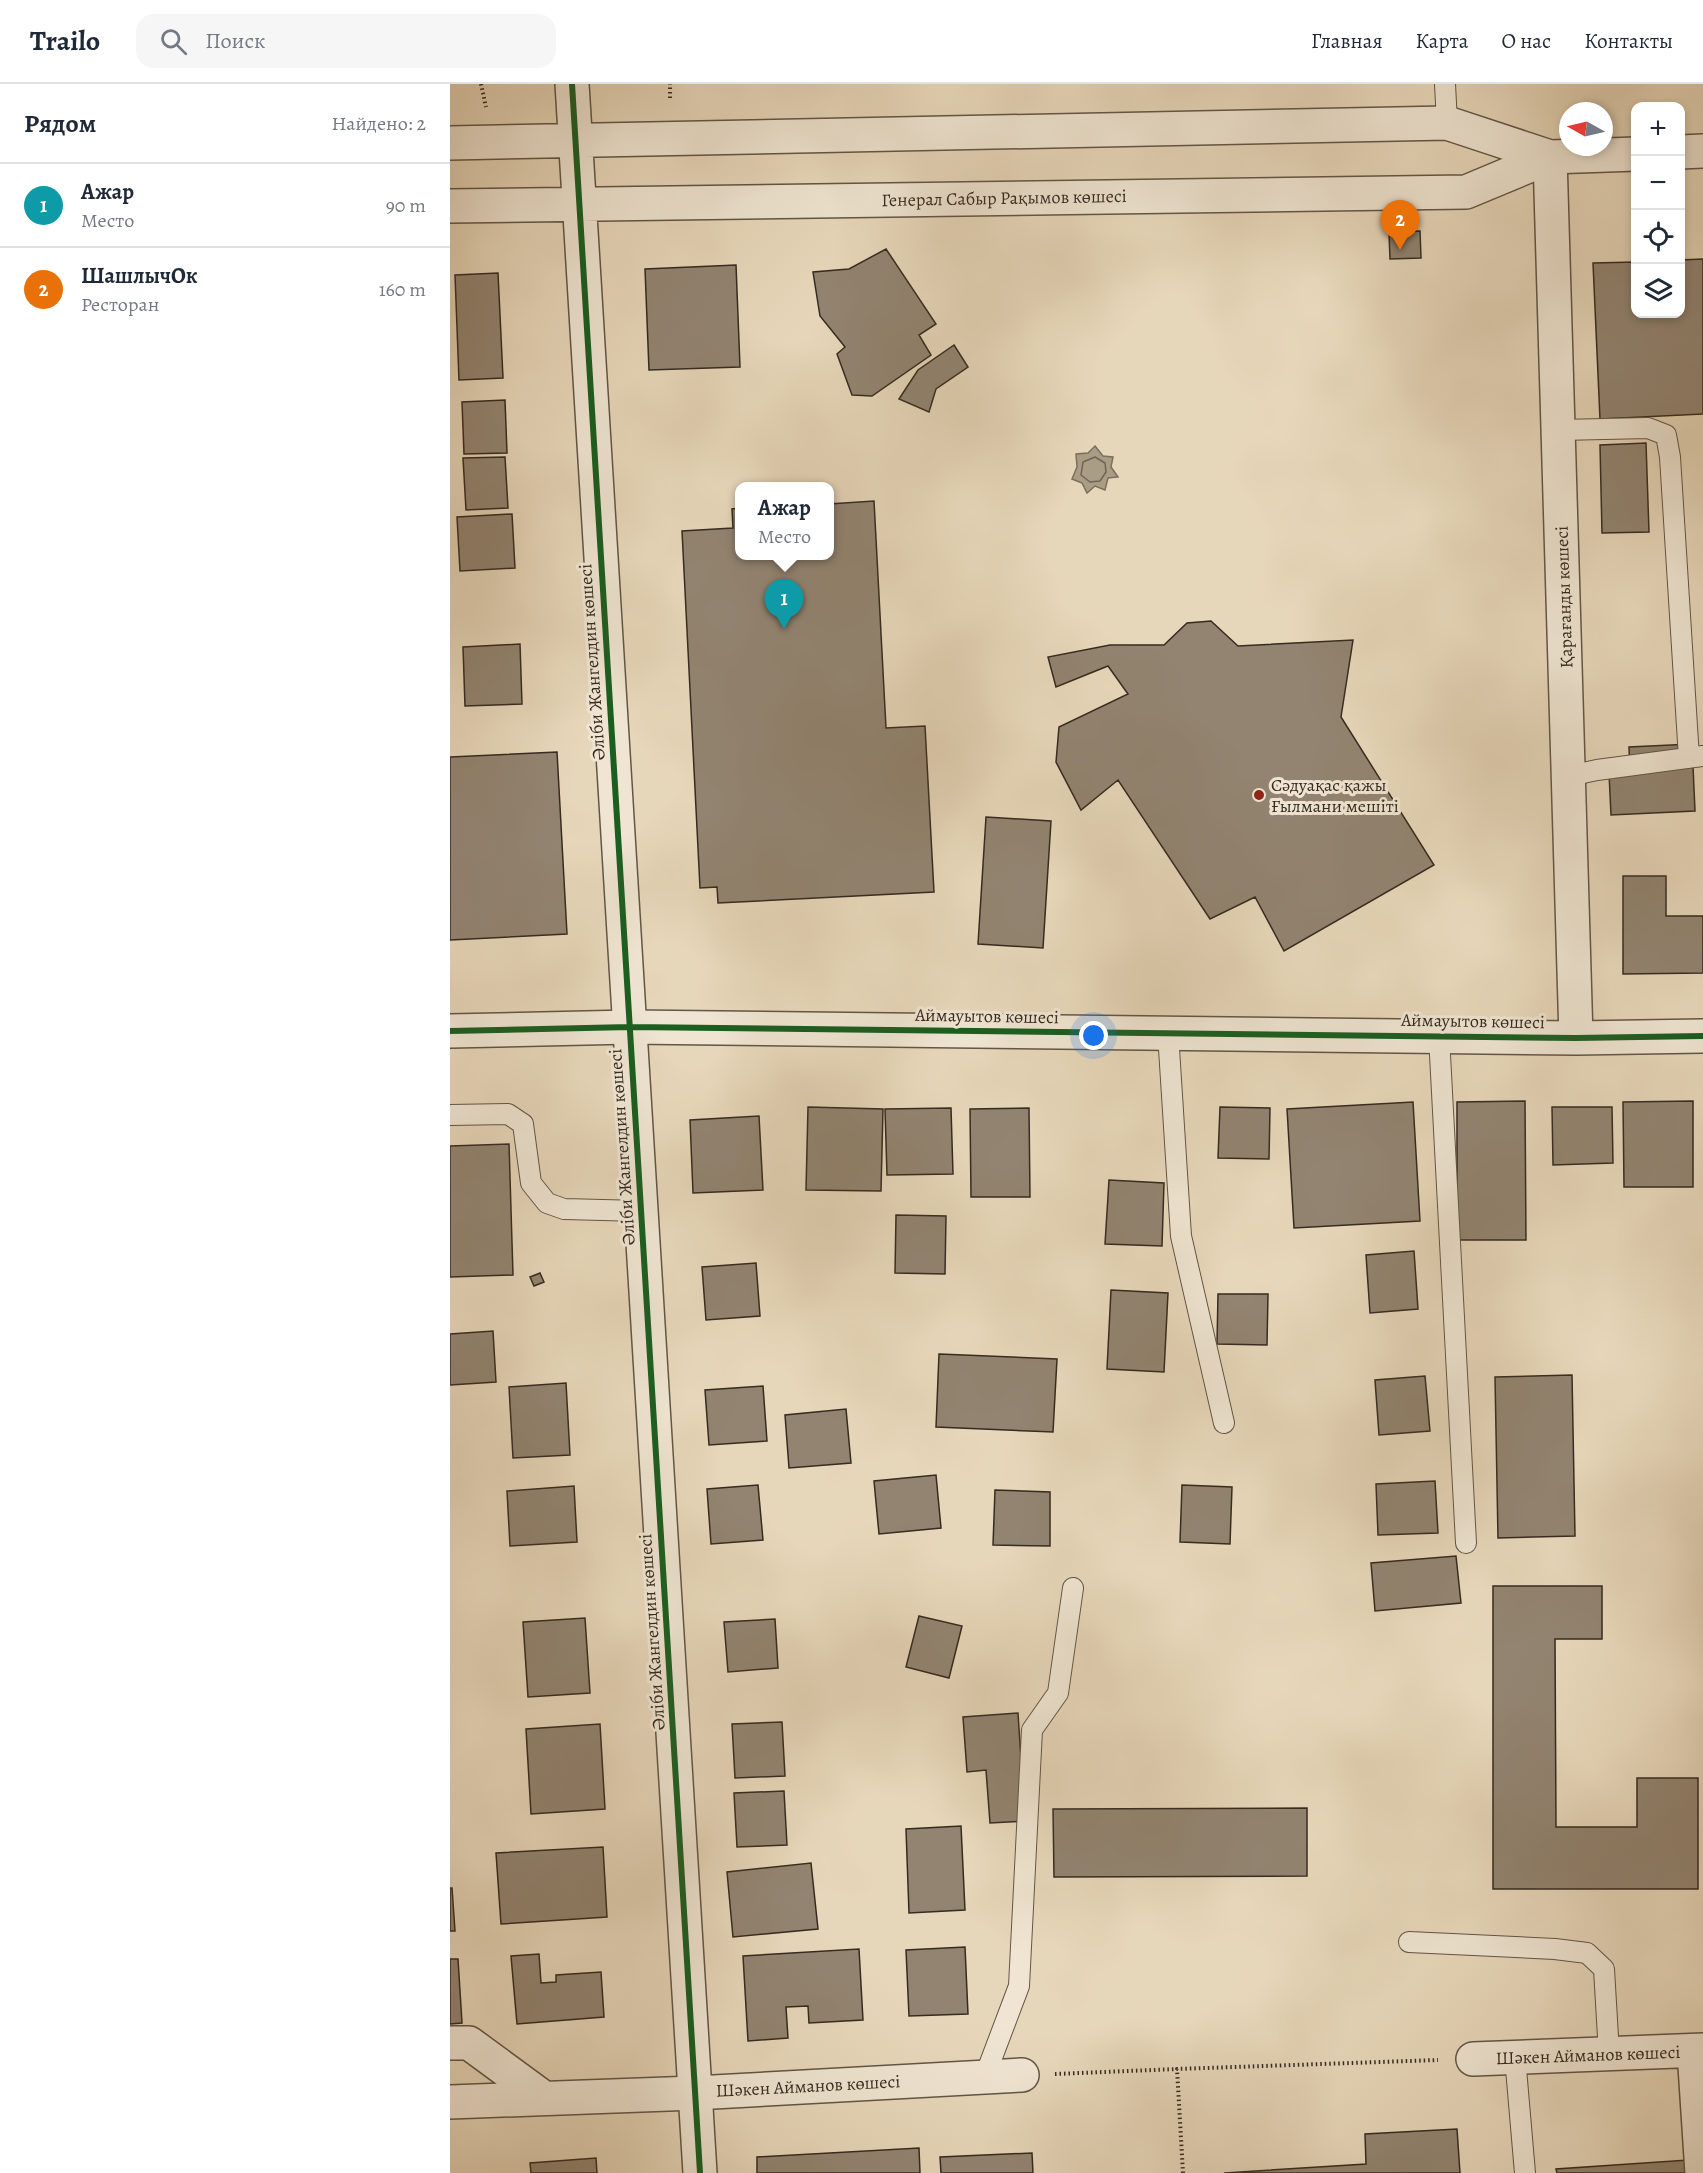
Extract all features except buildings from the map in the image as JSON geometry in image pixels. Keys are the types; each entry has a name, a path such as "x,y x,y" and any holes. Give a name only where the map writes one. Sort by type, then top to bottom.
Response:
{"street":[{"name":"Әліби Жангелдин көшесі","path":"572,84 700,2173"},
{"name":"Генерал Сабыр Рақымов көшесі","path":"450,143 1447,123 1551,157 1631,154"},
{"path":"1685,152 1703,151"},
{"name":"Генерал Сабыр Рақымов көшесі","path":"450,206 1466,192 1551,157"},
{"name":"Қарағанды көшесі","path":"1551,157 1576,1038"},
{"name":"Аймауытов көшесі","path":"450,1031 630,1027 1576,1038 1703,1036"},
{"path":"450,2043 469,2043 544,2098"},
{"path":"1699,2051 1702,2172"},
{"name":"Шәкен Айманов көшесі","path":"1473,2059 1699,2051"},
{"name":"Шәкен Айманов көшесі","path":"450,2102 695,2093 1022,2075"}],"lane":[{"path":"1445,84 1447,123"},
{"path":"1560,430 1648,428 1666,435 1670,457 1696,757 1596,770 1569,776"},
{"path":"1168,1033 1181,1236 1224,1423"},
{"path":"1438,1036 1466,1543"},
{"path":"450,1115 508,1114 523,1124 531,1183 547,1203 564,1209 641,1210"},
{"path":"985,2076 1019,1986 1032,1730 1058,1693 1073,1588"},
{"path":"1409,1942 1555,1948 1587,1953 1604,1969 1609,2054"},
{"path":"1515,2057 1525,2173"}],"path":[{"path":"481,84 487,111"},
{"path":"670,84 670,98"},
{"path":"1022,2075 1473,2059"},
{"path":"1177,2069 1184,2173"}],"water":[{"path":"1095,446 1103,456 1113,457 1111,467 1118,477 1108,478 1105,490 1095,486 1087,493 1082,483 1072,479 1077,467 1076,454 1088,453"}],"cycle path":[{"path":"572,84 700,2173"},
{"path":"450,1031 630,1027 1576,1038 1703,1036"}],"place":[{"name":"ШашлычОк","path":"1400,250"},
{"name":"Ажар","path":"784,629"},
{"name":"Сәдуақас қажы Ғылмани мешіті","path":"1259,795"}]}
